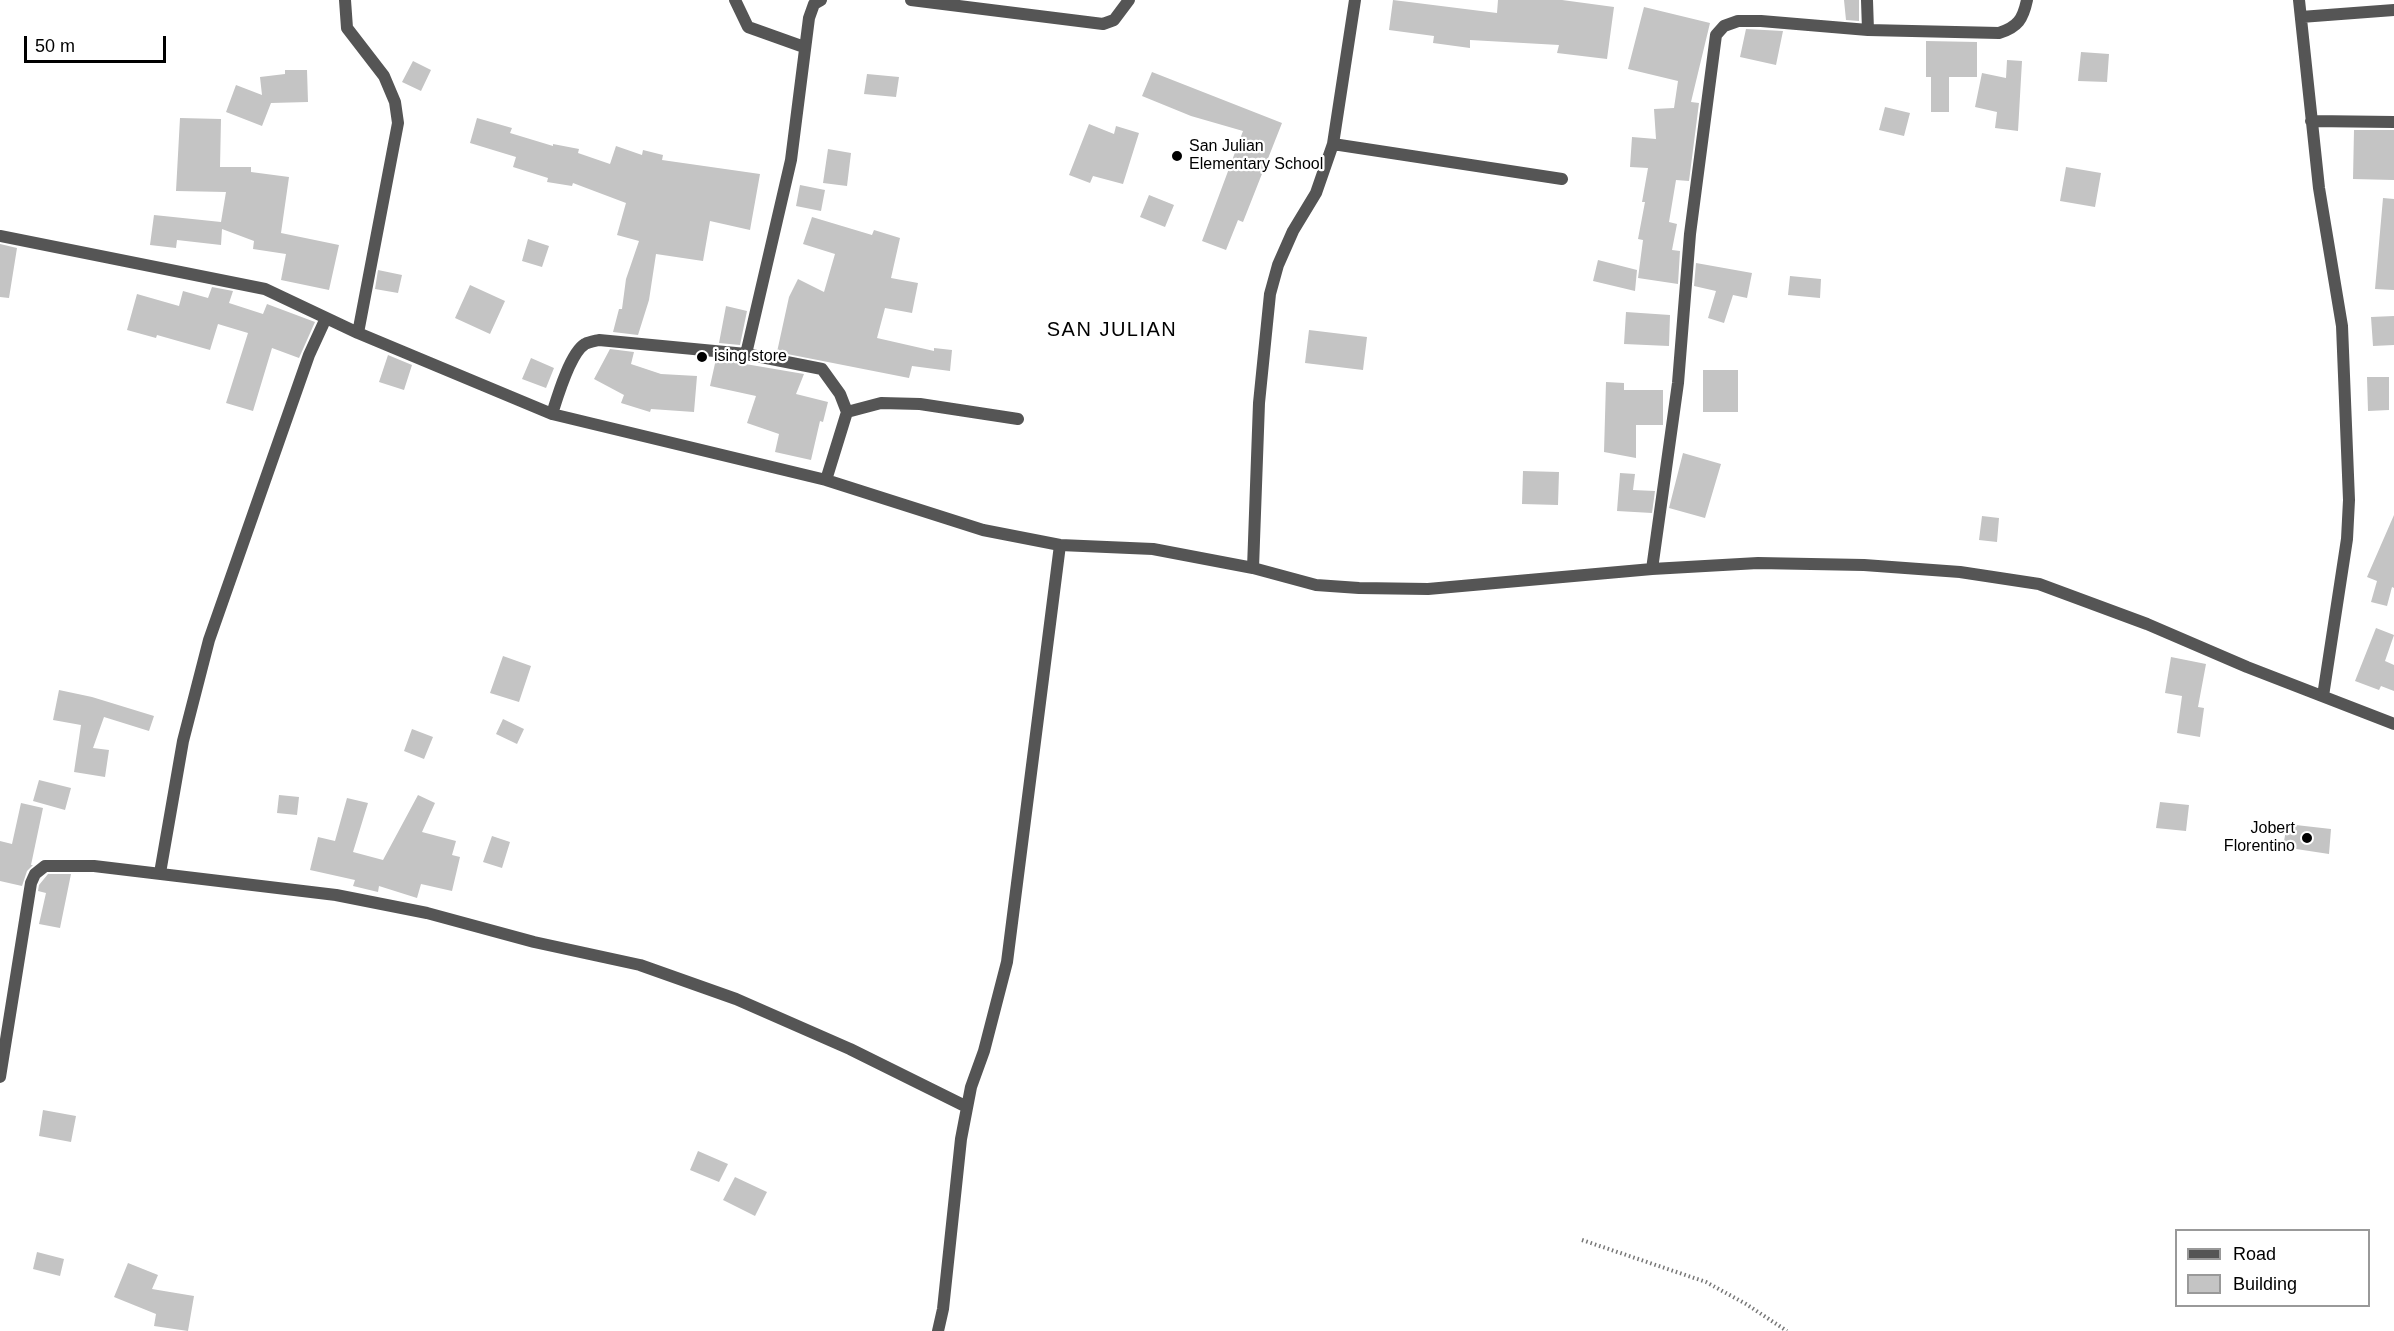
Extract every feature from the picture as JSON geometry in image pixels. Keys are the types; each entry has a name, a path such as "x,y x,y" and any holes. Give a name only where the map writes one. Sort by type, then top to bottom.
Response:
{"street":[{"path":"345,0 347,28 384,76 395,102 398,123 358,333"},
{"path":"735,0 748,27 804,47"},
{"path":"746,354 791,160 804,47 814,4 820,0"},
{"path":"911,0 1103,24 1114,20 1129,0"},
{"path":"1253,568 1259,403 1270,294 1278,265 1293,231 1316,193 1333,144 1355,0"},
{"path":"1868,0 1868,30"},
{"path":"1652,569 1678,383 1690,234 1716,35 1724,26 1738,21 1868,30 1999,33 2013,29 2024,17 2027,0"},
{"path":"2299,0 2319,188 2342,326 2349,500 2347,539 2323,696"},
{"path":"2301,17 2394,10"},
{"path":"2311,121 2394,122"},
{"path":"1333,144 1562,179"},
{"path":"0,236 265,289 358,333 552,414 826,480 983,530 1060,545 1153,549 1253,568 1316,585 1428,589 1652,569 1758,563 1960,572 2039,584 2147,624 2394,723"},
{"path":"160,873 183,741 209,640 309,354 326,318"},
{"path":"552,414 578,350 586,344 599,340 746,354 822,369 840,394 847,411 826,480"},
{"path":"847,411 881,403 920,404 1018,419"},
{"path":"938,1331 967,1107 1007,962 1060,545"},
{"path":"0,1077 34,874 45,866 94,866 336,895 426,913 534,942 640,965 736,999 850,1049 967,1107"}],"path":[{"path":"1582,1240 1706,1282 1746,1304 1787,1331"}],"building":[{"path":"1393,0 1497,13 1498,0 1562,0 1614,7 1607,59 1557,53 1559,45 1470,40 1470,48 1433,43 1434,36 1389,30"},
{"path":"1844,0 1859,0 1859,21 1846,20"},
{"path":"1644,7 1710,23 1691,102 1699,103 1689,181 1676,180 1669,222 1677,224 1672,250 1680,251 1678,284 1638,278 1643,240 1638,239 1648,168 1630,167 1632,137 1656,139 1654,109 1674,108 1678,81 1628,69"},
{"path":"1746,29 1783,31 1776,65 1740,57"},
{"path":"1926,41 1977,42 1977,77 1949,77 1949,112 1931,112 1931,77 1926,77"},
{"path":"2081,52 2109,54 2107,82 2078,81"},
{"path":"2007,60 2022,61 2018,131 1995,128 1997,112 1975,107 1982,73 2006,78"},
{"path":"413,61 431,70 421,91 402,82"},
{"path":"285,70 307,70 308,102 271,103 262,126 226,112 236,85 262,95 260,77 285,74"},
{"path":"1152,72 1282,123 1243,222 1238,220 1226,250 1202,241 1243,131 1191,116 1142,96"},
{"path":"867,74 899,77 896,97 864,94"},
{"path":"1885,107 1910,113 1904,136 1879,130"},
{"path":"180,118 221,119 220,167 251,167 251,172 289,177 281,233 339,245 329,290 281,280 286,254 253,249 254,241 222,229 221,245 177,240 176,248 150,245 154,215 221,222 226,192 176,191"},
{"path":"477,118 512,128 510,133 553,146 553,144 579,149 578,153 610,164 616,146 642,155 643,150 663,155 662,160 760,174 750,230 710,221 703,261 656,254 649,300 638,335 613,332 619,309 622,309 626,279 639,241 617,235 626,203 573,183 572,186 547,182 548,178 513,167 516,157 470,143"},
{"path":"1089,124 1114,134 1116,126 1139,133 1123,184 1093,176 1090,183 1069,175"},
{"path":"2354,130 2394,130 2394,180 2353,179"},
{"path":"828,149 851,153 847,186 823,183"},
{"path":"2066,167 2101,173 2095,207 2060,201"},
{"path":"800,185 825,190 821,211 796,206"},
{"path":"1149,195 1174,205 1165,227 1140,217"},
{"path":"2383,198 2394,199 2394,290 2375,289"},
{"path":"812,217 872,235 874,230 900,238 891,278 918,283 912,313 885,308 877,338 934,351 934,348 952,350 950,371 912,366 909,378 777,352 789,297 798,279 824,292 835,254 803,244"},
{"path":"528,239 549,246 542,267 522,261"},
{"path":"0,244 17,248 9,298 0,297"},
{"path":"1598,260 1637,270 1635,291 1593,281"},
{"path":"1696,263 1752,273 1747,298 1733,295 1724,323 1708,318 1716,291 1694,286"},
{"path":"378,270 402,275 398,293 375,289"},
{"path":"1790,276 1821,279 1820,298 1788,295"},
{"path":"470,285 505,301 490,334 455,318"},
{"path":"212,287 233,291 229,303 263,314 267,304 315,322 299,358 272,348 253,411 226,403 248,333 218,324 210,350 157,335 156,338 127,330 137,294 179,306 183,291 208,298"},
{"path":"726,306 747,311 740,345 719,343"},
{"path":"1626,312 1670,315 1669,346 1624,344"},
{"path":"2394,316 2394,345 2373,346 2371,317"},
{"path":"1309,330 1367,337 1363,370 1305,363"},
{"path":"610,349 634,352 631,364 661,374 697,376 694,412 651,409 650,412 621,403 624,395 594,379"},
{"path":"388,355 412,365 404,390 379,382"},
{"path":"531,358 554,368 546,388 522,379"},
{"path":"716,359 804,374 796,394 828,402 823,422 820,421 811,460 775,452 779,434 747,423 756,396 710,386"},
{"path":"1703,370 1738,370 1738,412 1703,412"},
{"path":"2367,377 2389,377 2389,410 2368,411"},
{"path":"1606,382 1624,383 1624,390 1663,390 1663,425 1636,425 1636,458 1604,452"},
{"path":"1683,453 1721,464 1705,518 1669,508"},
{"path":"1523,471 1559,472 1558,505 1522,504"},
{"path":"1620,473 1635,474 1633,490 1655,491 1652,513 1617,511"},
{"path":"2394,515 2394,588 2392,587 2387,606 2371,602 2377,581 2367,577"},
{"path":"1982,516 1999,518 1997,542 1979,540"},
{"path":"2376,628 2394,635 2385,661 2394,665 2394,691 2381,686 2379,690 2355,681"},
{"path":"503,656 531,666 519,702 490,693"},
{"path":"2171,657 2206,664 2198,707 2204,708 2200,737 2177,733 2182,696 2165,693"},
{"path":"59,690 92,697 154,716 149,731 104,717 93,748 109,750 105,777 74,772 81,725 53,720"},
{"path":"503,719 524,729 517,744 496,734"},
{"path":"412,729 433,737 424,759 404,751"},
{"path":"39,780 71,788 65,810 33,801"},
{"path":"279,795 299,797 297,815 277,813"},
{"path":"418,795 435,803 422,832 456,841 452,855 460,857 452,891 421,884 417,898 379,886 378,892 353,886 355,880 310,870 318,837 335,841 347,798 368,803 353,852 383,860"},
{"path":"2160,802 2189,805 2186,831 2156,828"},
{"path":"21,803 43,808 31,865 33,865 27,871 22,886 0,881 0,841 12,844"},
{"name":"Jobert Florentino","path":"2287,824 2331,829 2329,854 2283,847"},
{"path":"492,836 510,842 502,868 483,862"},
{"path":"48,874 71,874 60,928 39,924 46,893 38,891 39,885"},
{"path":"43,1110 76,1116 71,1142 39,1136"},
{"path":"698,1151 728,1164 719,1182 690,1170"},
{"path":"735,1177 767,1192 755,1216 723,1200"},
{"path":"37,1252 64,1259 60,1276 33,1269"},
{"path":"128,1263 158,1275 152,1289 194,1296 188,1331 154,1326 156,1314 114,1297"}],"place":[{"name":"San Julian Elementary School","path":"1177,156"},
{"name":"ising store","path":"702,357"},
{"name":"Jobert Florentino","path":"2307,838"}],"district":[{"name":"SAN JULIAN","path":"1112,330"}]}
